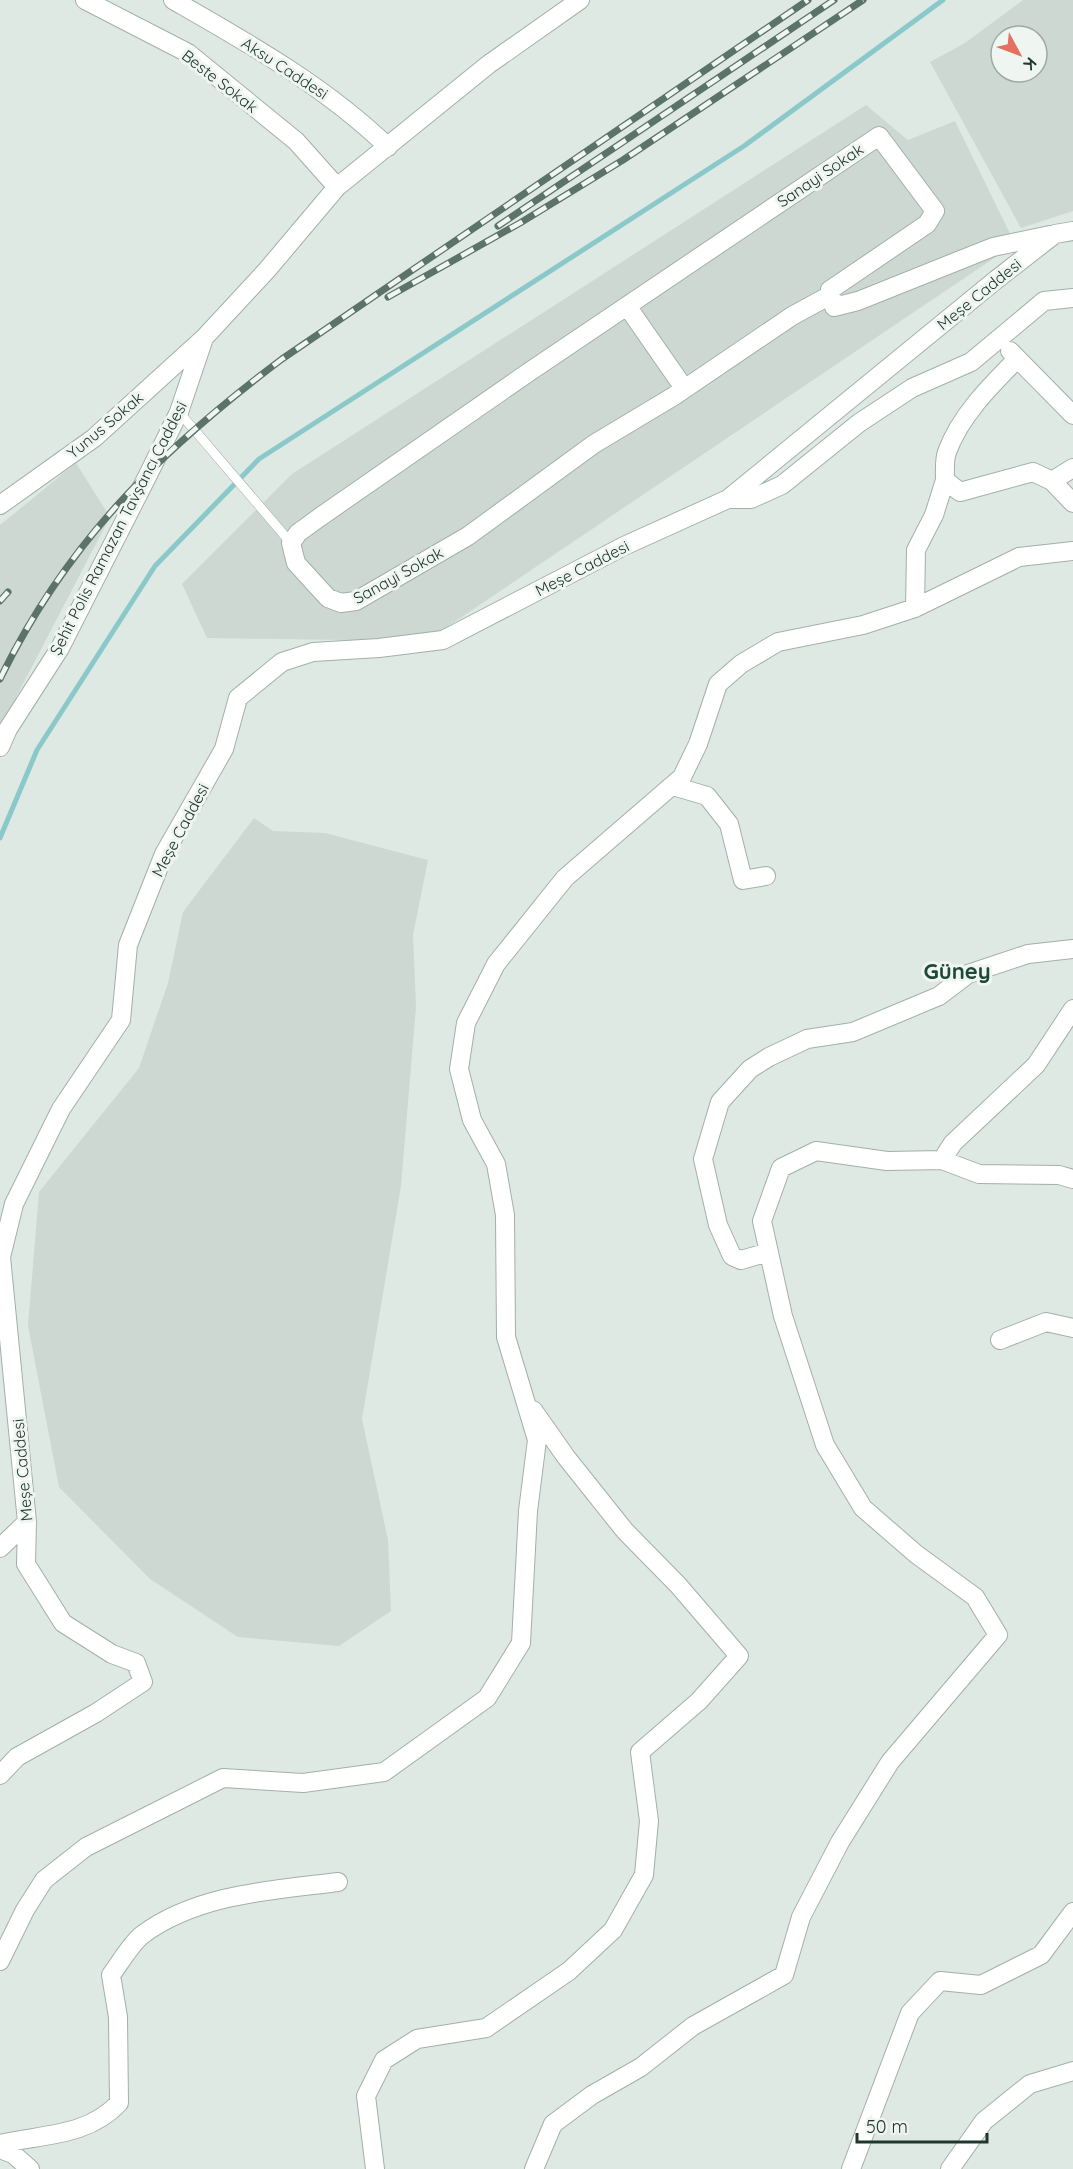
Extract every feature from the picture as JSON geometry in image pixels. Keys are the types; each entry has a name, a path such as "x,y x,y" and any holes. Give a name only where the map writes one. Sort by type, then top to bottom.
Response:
{"street":[{"name":"Beste Sokak","path":"85,0 188,53 296,141 337,186"},
{"name":"Aksu Caddesi","path":"173,0 248,43 344,107 388,147"},
{"name":"Şehit Polis Ramazan Tavşancı Caddesi","path":"0,747 8,729 60,648 179,412 204,338 267,270 337,186 489,64 580,0"},
{"name":"Sanayi Sokak","path":"879,136 935,211 927,224 830,290 832,298 825,298 792,316 684,388 594,444 468,536 356,602 341,603 328,597 296,563 291,543 298,532 879,136"},
{"path":"832,298 834,307 858,301 993,247 1064,232"},
{"name":"Meşe Caddesi","path":"0,1774 17,1757 96,1713 143,1682 136,1664 112,1654 63,1623 26,1564 27,1522 1,1257 14,1204 61,1109 121,1020 128,945 164,854 225,749 238,698 282,662 314,651 379,648 442,640 624,546 728,499 1064,232"},
{"path":"728,499 751,499 782,485 859,423 912,388 971,362 1044,301 1073,298"},
{"path":"627,306 684,388"},
{"name":"Yunus Sokak","path":"0,505 94,438 204,338"},
{"path":"1000,338 1073,416"},
{"path":"915,608 916,550 934,515 945,480 947,453 967,418 989,388 1017,358"},
{"path":"1053,481 1073,468"},
{"path":"945,480 960,492 1033,472 1053,481 1073,503"},
{"path":"0,1961 20,1920 44,1880 86,1847 223,1778 303,1783 384,1772 487,1698 521,1643 528,1511 537,1440 506,1337 505,1215 496,1164 472,1120 459,1069 466,1023 496,964 565,878 682,777 698,744 718,684 741,664 778,642 862,625 915,608 1018,557 1073,551"},
{"path":"673,786 707,796 729,824 743,880 766,876"},
{"path":"769,1252 741,1260 732,1256 718,1225 703,1159 720,1102 750,1069 807,1039 853,1032 939,996 968,974 1028,954 1073,949"},
{"path":"942,1160 953,1143 1036,1065 1073,1009"},
{"path":"534,2169 553,2124 592,2095 641,2067 693,2026 784,1974 801,1917 840,1842 890,1762 998,1635 975,1597 916,1554 864,1508 825,1445 783,1316 762,1221 781,1168 816,1151 887,1161 942,1160 979,1174 1059,1175 1073,1179"},
{"path":"1000,1340 1046,1322 1073,1328"},
{"path":"375,2169 366,2096 384,2060 417,2039 486,2028 569,1971 613,1930 644,1875 648,1821 640,1752 699,1701 739,1656 678,1585 625,1532 566,1457 524,1396"},
{"path":"0,1548 27,1522"},
{"path":"0,2144 65,2133 104,2119 119,2103 118,2017 111,1975 141,1936 180,1914 250,1893 338,1881"},
{"path":"851,2169 910,2013 940,1981 981,1984 1041,1955 1073,1912"},
{"path":"950,2169 984,2121 1030,2084 1073,2071"},
{"path":"0,2149 13,2154 30,2169"}],"lane":[{"path":"179,412 291,543"}],"shaded area":[{"path":"1023,0 1073,0 1073,211 1021,228 930,62 965,43 989,25 989,84 1049,84 1049,24 991,24"},
{"path":"866,105 908,140 955,121 1015,244 426,641 207,638 182,584 292,474"},
{"path":"76,463 110,517 0,728 0,525"},
{"path":"254,818 273,831 325,833 428,860 413,935 416,1007 401,1186 362,1419 388,1540 391,1611 339,1646 238,1637 150,1579 59,1487 28,1326 39,1192 139,1068 168,983 183,912"}],"waterway":[{"path":"0,838 37,750 155,566 259,459 744,146 943,0"}],"railway":[{"path":"0,679 26,629 55,584 87,541 121,501 196,428 282,359 808,0"},
{"path":"498,226 834,0"},
{"path":"388,297 520,223 623,160 863,0"},
{"path":"0,601 8,592"}],"district":[{"name":"Güney","path":"957,971"}]}
